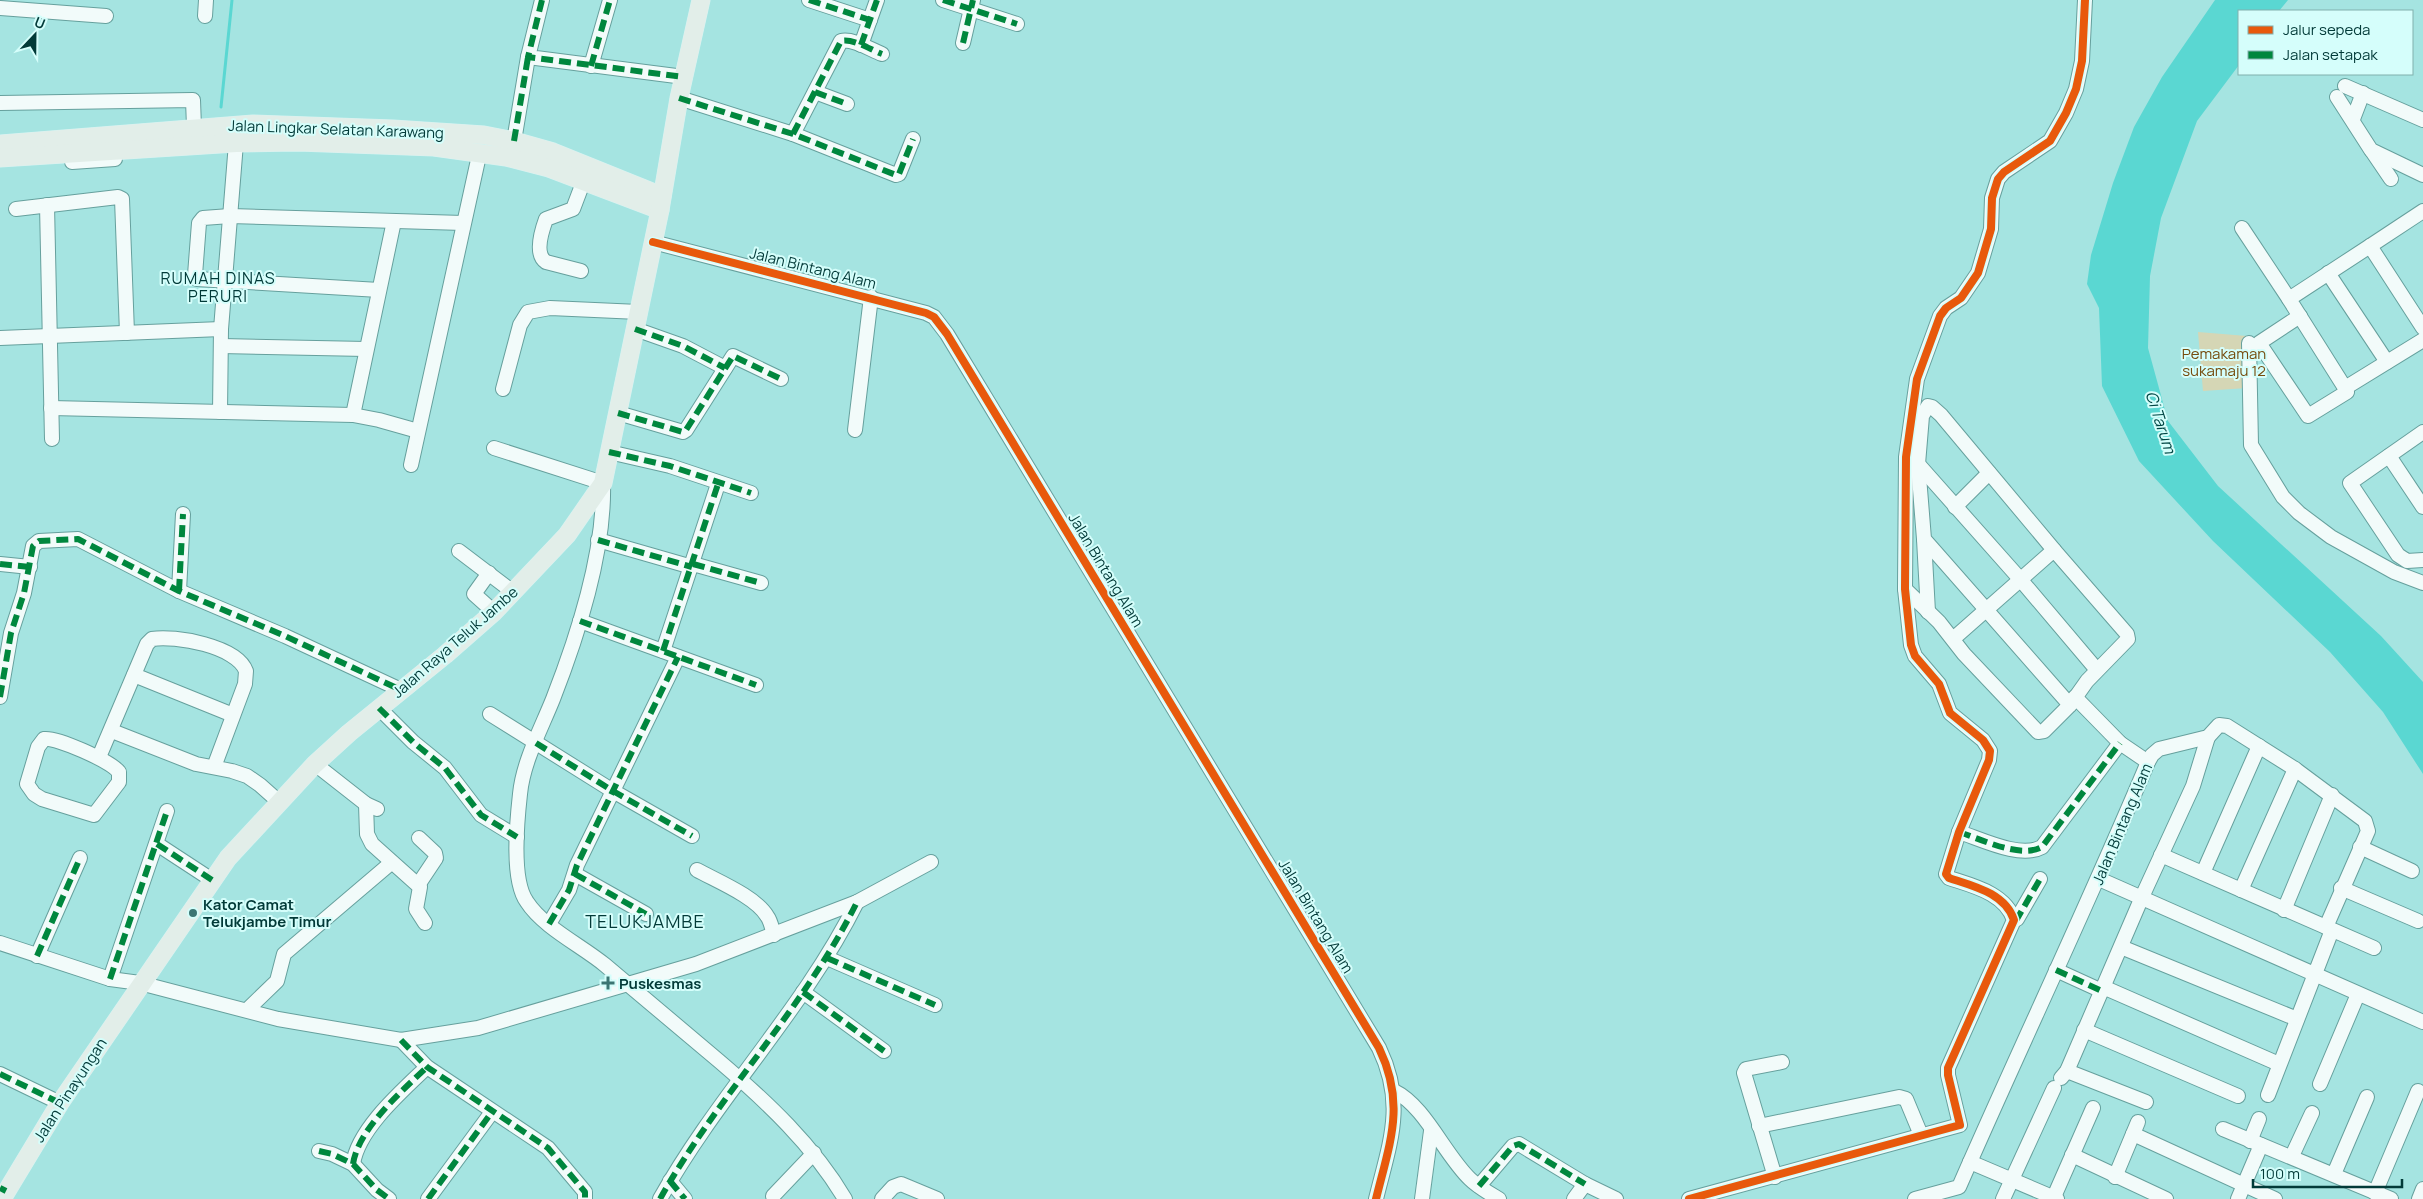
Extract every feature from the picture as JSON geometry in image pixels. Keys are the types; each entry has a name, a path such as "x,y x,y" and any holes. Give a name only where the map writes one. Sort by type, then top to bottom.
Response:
{"main road":[{"name":"Jalan Raya Teluk Jambe","path":"140,984 212,880 278,801 315,764 379,708 494,612 578,522 603,483 654,242 679,98 702,0"},
{"name":"Jalan Lingkar Selatan Karawang","path":"0,144 194,127 253,124 330,126 479,150 661,203"},
{"name":"Jalan Lingkar Selatan Karawang","path":"0,158 236,146 363,144 479,150 514,141 586,164 661,203"},
{"name":"Jalan Pinayungan","path":"3,1192 140,984"}],"street":[{"path":"205,16 206,0"},
{"path":"514,141 528,57 542,0"},
{"path":"591,66 610,0"},
{"path":"809,0 870,20"},
{"path":"861,45 877,0"},
{"path":"943,0 972,5 1018,24"},
{"path":"2014,920 2012,913 1997,897 1980,888 1949,878 1946,874 1959,832 1989,760 1990,751 1983,740 1950,713 1939,684 1915,656 1911,645 1905,589 1906,457 1917,378 1940,316 1946,308 1961,298 1978,273 1991,229 1992,198 1998,179 2004,172 2050,141 2066,113 2076,89 2082,61 2085,0"},
{"path":"963,43 972,5"},
{"path":"0,8 106,16"},
{"path":"793,134 841,41 845,40 861,45 882,54"},
{"path":"528,57 591,66 642,70 684,77"},
{"path":"2408,168 2387,181 2353,119 2341,91 2363,93 2423,120"},
{"path":"815,92 846,104"},
{"path":"2353,119 2363,93"},
{"path":"679,98 793,134 896,175 899,174 913,139"},
{"path":"0,103 192,100 194,127"},
{"path":"0,166 236,146 221,329 220,412"},
{"path":"412,465 479,150"},
{"path":"2371,150 2423,176"},
{"path":"581,271 546,262 542,259 539,250 546,219 573,209 584,180"},
{"path":"16,209 118,197 122,199 127,333"},
{"path":"48,206 52,439"},
{"path":"2289,299 2423,211"},
{"path":"379,290 197,280 195,275 200,220 230,216 463,222"},
{"path":"353,415 394,221"},
{"path":"2242,228 2300,316 2347,392 2308,416 2259,343 2300,316"},
{"name":"Jalan Bintang Alam","path":"654,242 871,297 929,314 947,334 1379,1048 1388,1066 1394,1091 1391,1135 1376,1199"},
{"path":"2370,246 2423,328"},
{"path":"2328,273 2387,362"},
{"path":"855,430 871,297"},
{"path":"503,389 520,325 528,312 550,308 637,320 725,368"},
{"path":"0,338 221,329"},
{"path":"2345,388 2423,340"},
{"path":"2249,343 2251,445 2283,497 2299,513 2331,536 2394,572 2423,584"},
{"path":"221,346 366,349"},
{"path":"618,413 683,432 731,358 736,356 781,379"},
{"path":"1905,589 2038,732 2044,732 2097,670 2126,643 2127,634 1932,407 1928,406 1922,416 1918,464 1928,612"},
{"path":"51,408 353,415 418,431"},
{"path":"2423,432 2389,456 2346,477 2398,555 2407,561 2423,560"},
{"path":"494,448 603,483 604,504 580,621 569,659 536,743 520,793 517,838 520,887 527,903 549,924 582,947 628,984 740,1078 814,1153 845,1199"},
{"path":"609,452 670,466 718,484 751,493"},
{"path":"2389,456 2423,507"},
{"path":"1918,464 1954,507 2020,579 2097,670"},
{"path":"1954,507 1989,474"},
{"path":"663,651 718,484"},
{"path":"179,591 183,514"},
{"path":"0,697 11,633 24,593 33,546 36,542 78,539 179,591 285,636 401,690"},
{"path":"1924,539 1948,569 2072,701 2120,743 2148,762"},
{"path":"598,540 761,583"},
{"path":"458,550 513,592"},
{"path":"1953,639 2054,550"},
{"path":"0,564 30,567"},
{"path":"489,573 474,594 494,612"},
{"path":"580,621 756,685"},
{"path":"100,757 147,644 152,639 190,640 212,646 236,660 246,671 245,684 214,767"},
{"path":"549,924 569,890 613,791 678,657"},
{"path":"134,675 233,715"},
{"path":"379,708 413,742 445,768 480,815 517,838"},
{"path":"490,714 613,791 692,836"},
{"name":"Jalan Bintang Alam","path":"1915,1199 1957,1193 2013,1064 2100,879 2148,762 2159,750 2208,737 2219,725 2227,726 2295,769 2332,795 2368,825 2368,831 2342,888 2316,974 2268,1095"},
{"path":"112,731 196,764 246,776 260,784 278,801"},
{"path":"2003,1199 2103,989 2142,897 2193,786 2208,737"},
{"path":"44,740 54,740 100,757 116,768 120,777 102,808 94,815 42,799 29,789 27,784 38,747 44,740"},
{"path":"1959,832 2015,851 2035,850 2042,847 2120,743"},
{"path":"2203,873 2259,746"},
{"path":"315,764 371,806 367,834 372,844 391,863 418,885 420,889 416,909 425,923"},
{"path":"2240,890 2295,769"},
{"path":"2284,910 2332,795"},
{"path":"110,979 167,811"},
{"path":"418,885 436,858 435,853 419,838"},
{"path":"157,844 212,880"},
{"path":"2360,847 2412,871"},
{"path":"2161,855 2374,948"},
{"path":"37,956 80,858"},
{"path":"0,943 110,979 140,984 321,1028 401,1040 478,1028 723,955 857,902 931,862"},
{"path":"247,1010 277,981 284,954 391,863"},
{"path":"697,870 748,899 762,910 768,917 774,935"},
{"path":"575,874 646,914"},
{"path":"1689,1199 1960,1126 1948,1073 2014,920 2017,919 2040,879"},
{"path":"2100,879 2423,1022"},
{"path":"2342,888 2418,921"},
{"path":"660,1199 670,1181 740,1078 827,958 857,902"},
{"path":"2121,947 2297,1019"},
{"path":"827,958 935,1005"},
{"path":"2056,970 2279,1064"},
{"path":"803,992 884,1051"},
{"path":"2320,1084 2358,994"},
{"path":"2084,1030 2238,1096"},
{"path":"401,1040 427,1066 492,1112 548,1148 585,1192 585,1199"},
{"path":"1775,1177 1744,1071 1782,1062"},
{"path":"353,1164 358,1146 378,1118 427,1066"},
{"path":"0,1074 60,1103"},
{"path":"2061,1079 2146,1102"},
{"path":"1394,1091 1411,1103 1463,1171 1479,1186 1499,1199"},
{"path":"2375,1192 2418,1091"},
{"path":"1759,1126 1899,1097 1906,1099 1910,1105 1921,1135"},
{"path":"2334,1174 2367,1097"},
{"path":"1970,1162 2013,1178 2054,1198 2093,1108"},
{"path":"428,1199 492,1112"},
{"path":"2292,1156 2312,1113"},
{"path":"2238,1199 2244,1185 2256,1142 2259,1119"},
{"path":"2115,1177 2135,1128 2244,1185 2275,1199"},
{"path":"2223,1129 2292,1156 2391,1199"},
{"path":"1422,1199 1432,1131"},
{"path":"1479,1186 1513,1146 1519,1144 1585,1184 1616,1199"},
{"path":"319,1151 332,1154 353,1164 377,1190 390,1199"},
{"path":"773,1196 814,1153"},
{"path":"2072,1155 2115,1177 2166,1199"},
{"path":"670,1181 685,1199"},
{"path":"882,1199 893,1187 901,1184 938,1199"},
{"path":"1574,1199 1585,1184"},
{"path":"2419,1199 2423,1189"}],"green space":[{"name":"Pemakaman sukamaju 12","path":"2198,332 2247,336 2247,388 2203,391"}],"water":[{"name":"Ci Tarum","path":"2215,0 2288,0 2280,10 2238,10 2238,66 2197,121 2161,218 2150,276 2148,348 2168,421 2218,486 2381,636 2423,682 2423,774 2383,712 2330,652 2213,541 2139,461 2102,386 2099,308 2087,284 2091,255 2113,183 2134,127 2162,77"}],"waterway":[{"path":"221,107 232,0"}],"marked path":[{"path":"542,0 528,57 684,77"},
{"path":"591,66 610,0"},
{"path":"809,0 870,20"},
{"path":"861,45 877,0"},
{"path":"943,0 1017,24"},
{"path":"963,43 973,0"},
{"path":"793,134 841,41 851,41 882,54"},
{"path":"514,141 528,57"},
{"path":"815,92 847,104"},
{"path":"679,98 793,134 896,175 899,174 913,139"},
{"path":"635,329 683,346 725,368"},
{"path":"618,413 683,432 733,356 781,379"},
{"path":"609,452 670,466 751,493"},
{"path":"663,651 718,484"},
{"path":"179,591 183,514"},
{"path":"0,697 11,633 24,593 33,546 39,541 78,539 179,591 285,636 401,690"},
{"path":"598,540 692,567"},
{"path":"0,564 30,567"},
{"path":"693,564 761,583"},
{"path":"580,621 756,685"},
{"path":"549,924 569,890 577,865 678,657"},
{"path":"379,708 413,742 445,768 481,815 517,837"},
{"path":"536,743 613,791 692,836"},
{"path":"1959,832 2000,847 2023,851 2042,847 2120,743"},
{"path":"110,979 167,811"},
{"path":"157,844 212,880"},
{"path":"37,956 80,858"},
{"path":"575,874 646,914"},
{"path":"2014,920 2017,919 2040,879"},
{"path":"660,1199 708,1124 812,979 836,941 857,902"},
{"path":"827,958 935,1005"},
{"path":"2056,970 2102,991"},
{"path":"803,992 884,1051"},
{"path":"401,1040 427,1067 548,1148 585,1192 585,1199"},
{"path":"353,1164 363,1137 372,1124 382,1111 427,1067"},
{"path":"0,1074 60,1103"},
{"path":"428,1199 492,1112"},
{"path":"1479,1186 1513,1146 1519,1144 1585,1184"},
{"path":"319,1151 332,1154 353,1164 377,1190 389,1199"},
{"path":"670,1181 685,1199"},
{"path":"0,1188 6,1191"}],"cycle path":[{"path":"1689,1199 1960,1125 1948,1068 2014,920 2010,911 1996,897 1978,888 1949,878 1946,874 1959,832 1989,760 1990,751 1983,740 1950,713 1939,684 1915,656 1911,645 1905,589 1906,457 1917,379 1940,316 1946,308 1961,298 1978,273 1991,229 1992,198 1998,179 2004,172 2050,141 2066,113 2076,89 2082,61 2085,0"},
{"path":"653,242 926,313 934,317 947,334 1379,1048 1387,1068 1394,1105 1390,1141 1376,1199"}],"place":[{"name":"Kator Camat Telukjambe Timur","path":"193,913"},
{"name":"Puskesmas","path":"608,983"}],"district":[{"name":"RUMAH DINAS PERURI","path":"218,287"},
{"name":"TELUKJAMBE","path":"645,921"}]}
